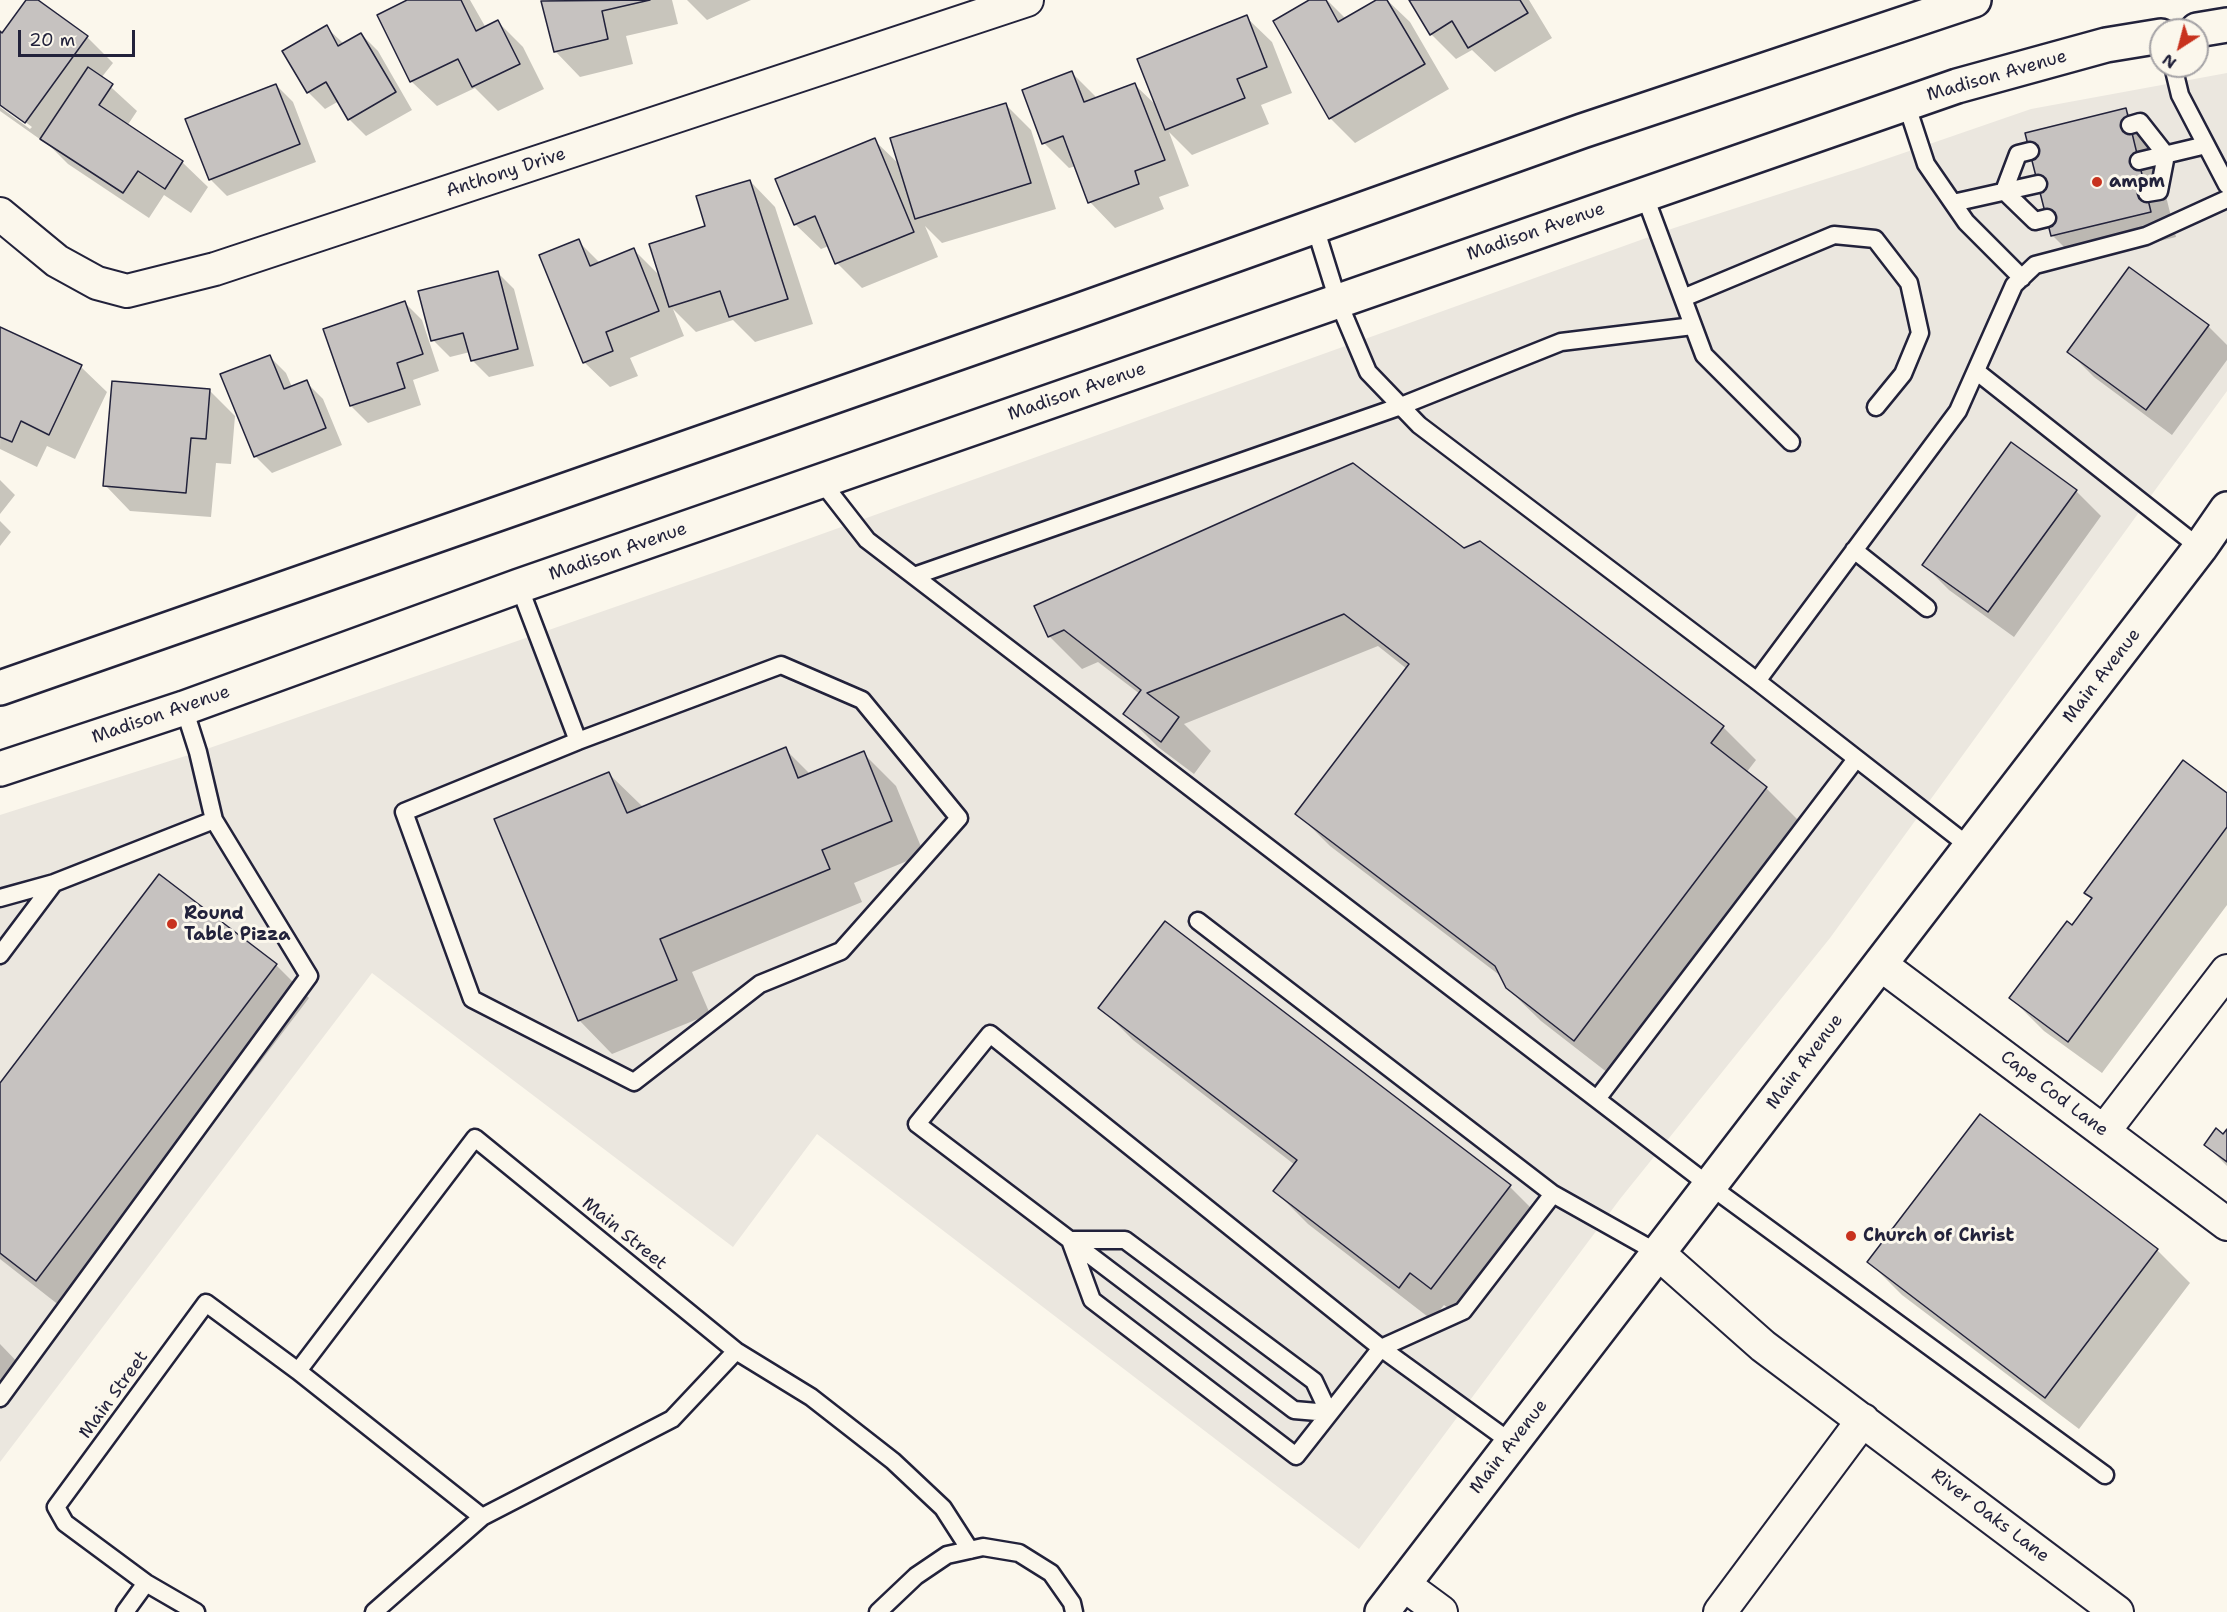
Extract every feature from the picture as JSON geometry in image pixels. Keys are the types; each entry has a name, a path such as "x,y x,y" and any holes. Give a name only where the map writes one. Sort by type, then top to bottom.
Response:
{"main road":[{"path":"0,688 1315,227 1582,131 1974,0"},
{"path":"2209,28 2227,25"},
{"name":"Madison Avenue","path":"0,769 184,708 519,586 1906,103 2084,51 2149,38"},
{"name":"Main Avenue","path":"1382,1612 2227,510"}],"street":[{"name":"Anthony Drive","path":"0,214 57,261 97,283 127,291 226,266 1027,0"},
{"name":"Cape Cod Lane","path":"1880,964 2227,1224"},
{"path":"2104,1131 2227,971"},
{"name":"River Oaks Lane","path":"1658,1253 1763,1346 2117,1612"},
{"path":"1720,1612 1863,1420"},
{"path":"1404,1584 1441,1612"}],"lane":[{"path":"2176,78 2180,95 2227,185"},
{"path":"1906,103 1926,164 1966,222 2022,278"},
{"path":"2130,125 2140,122 2166,155 2159,191 2147,193"},
{"path":"2139,161 2206,145"},
{"path":"2004,191 2018,154 2030,151"},
{"path":"1953,203 2038,184"},
{"path":"2004,191 2035,221 2047,218"},
{"path":"1644,194 1704,356 1791,442"},
{"path":"1757,681 1958,411 2014,285 2036,265 2146,236 2227,199"},
{"path":"1315,227 1338,301 1368,372 1419,425 1757,681 1970,847"},
{"path":"1683,298 1834,235 1875,239 1909,283 1920,333 1904,374 1876,407"},
{"path":"914,576 1401,406 1561,342 1693,326"},
{"path":"1976,371 2200,548"},
{"path":"821,481 867,540 1710,1186 2105,1475"},
{"path":"1854,550 1927,608"},
{"path":"519,586 578,741"},
{"path":"781,665 862,700 959,818 841,951 759,984 634,1082 472,999 404,812 578,741 781,665"},
{"path":"0,1398 309,976 214,820 198,752 184,708"},
{"path":"1597,1099 1856,759"},
{"path":"0,898 54,883 214,820"},
{"path":"0,955 54,883"},
{"path":"1198,921 1553,1194 1658,1253"},
{"path":"1329,1413 1294,1410 917,1124 990,1034 1381,1348 1512,1443"},
{"name":"Main Street","path":"298,1371 476,1138 736,1351"},
{"path":"1070,1240 1092,1300 1296,1456 1381,1348 1463,1311 1553,1194"},
{"path":"1070,1240 1125,1240 1314,1381 1329,1413"},
{"name":"Main Street","path":"196,1612 146,1583 65,1523 56,1507 206,1303 298,1371 482,1517"},
{"path":"374,1612 482,1517 672,1419 736,1351 811,1397 893,1461 943,1508 970,1550"},
{"path":"878,1612 916,1576 946,1555 983,1547 1019,1553 1050,1573 1072,1603 1074,1612"},
{"path":"125,1612 146,1583"}],"shaded area":[{"path":"2227,73 2227,391 1830,938 1620,1199 1359,1549 817,1134 733,1247 372,973 0,1462 0,815 198,752 730,567 1674,228 1860,168 2031,109"}],"building":[{"path":"26,0 38,0 88,36 25,123 0,105 0,31 2,33"},
{"path":"407,0 461,0 476,31 498,20 520,64 472,87 458,59 410,82 377,15"},
{"path":"650,0 602,11 608,39 554,52 541,1"},
{"path":"1309,0 1326,0 1338,22 1376,0 1387,0 1425,64 1329,119 1273,21"},
{"path":"1409,0 1520,0 1528,13 1468,48 1452,21 1430,35"},
{"path":"1247,15 1267,67 1237,79 1245,98 1165,130 1137,59"},
{"path":"327,25 338,46 361,33 396,92 348,120 326,82 307,93 282,51"},
{"path":"88,67 113,84 99,105 183,161 165,189 138,171 123,193 40,139"},
{"path":"1072,71 1084,102 1135,83 1165,160 1135,171 1139,184 1088,203 1063,136 1042,144 1022,90"},
{"path":"276,84 300,144 209,180 185,119"},
{"path":"1006,103 1031,183 915,219 890,138"},
{"path":"2126,108 2151,212 2051,236 2025,133"},
{"path":"875,138 914,232 835,264 815,216 794,225 775,179"},
{"path":"750,180 788,299 729,317 720,291 669,307 649,244 705,226 696,196"},
{"path":"579,239 590,266 634,248 659,311 606,332 613,351 583,363 539,255"},
{"path":"2129,267 2209,325 2146,410 2067,352"},
{"path":"498,271 518,349 471,361 463,333 431,341 418,291"},
{"path":"405,301 423,354 397,363 405,388 350,406 323,329"},
{"path":"0,327 82,365 49,435 21,421 12,442 0,437"},
{"path":"270,355 284,389 307,380 326,428 254,457 220,374"},
{"path":"112,381 210,389 206,439 191,438 186,493 103,486"},
{"path":"2011,442 2077,490 1988,612 1922,565"},
{"path":"1353,463 1464,548 1480,541 1724,726 1711,743 1767,787 1574,1041 1506,988 1495,966 1295,814 1409,664 1344,614 1147,693 1179,717 1161,742 1123,714 1141,690 1064,630 1048,637 1034,606"},
{"path":"786,747 798,778 864,751 892,821 822,850 830,869 660,939 677,980 578,1021 494,819 609,772 627,813"},
{"path":"2183,760 2227,793 2227,827 2068,1042 2009,998 2067,921 2072,925 2092,898 2084,893"},
{"path":"159,874 277,964 36,1281 0,1253 0,1083"},
{"path":"1165,921 1511,1185 1431,1289 1410,1273 1399,1288 1273,1191 1297,1160 1098,1008"},
{"path":"1980,1114 2158,1249 2045,1398 1867,1262"},
{"path":"2216,1128 2223,1134 2227,1129 2227,1162 2204,1145"}],"place":[{"name":"ampm","path":"2097,182"},
{"name":"Round Table Pizza","path":"172,924"},
{"name":"Church of Christ","path":"1851,1236"}]}
